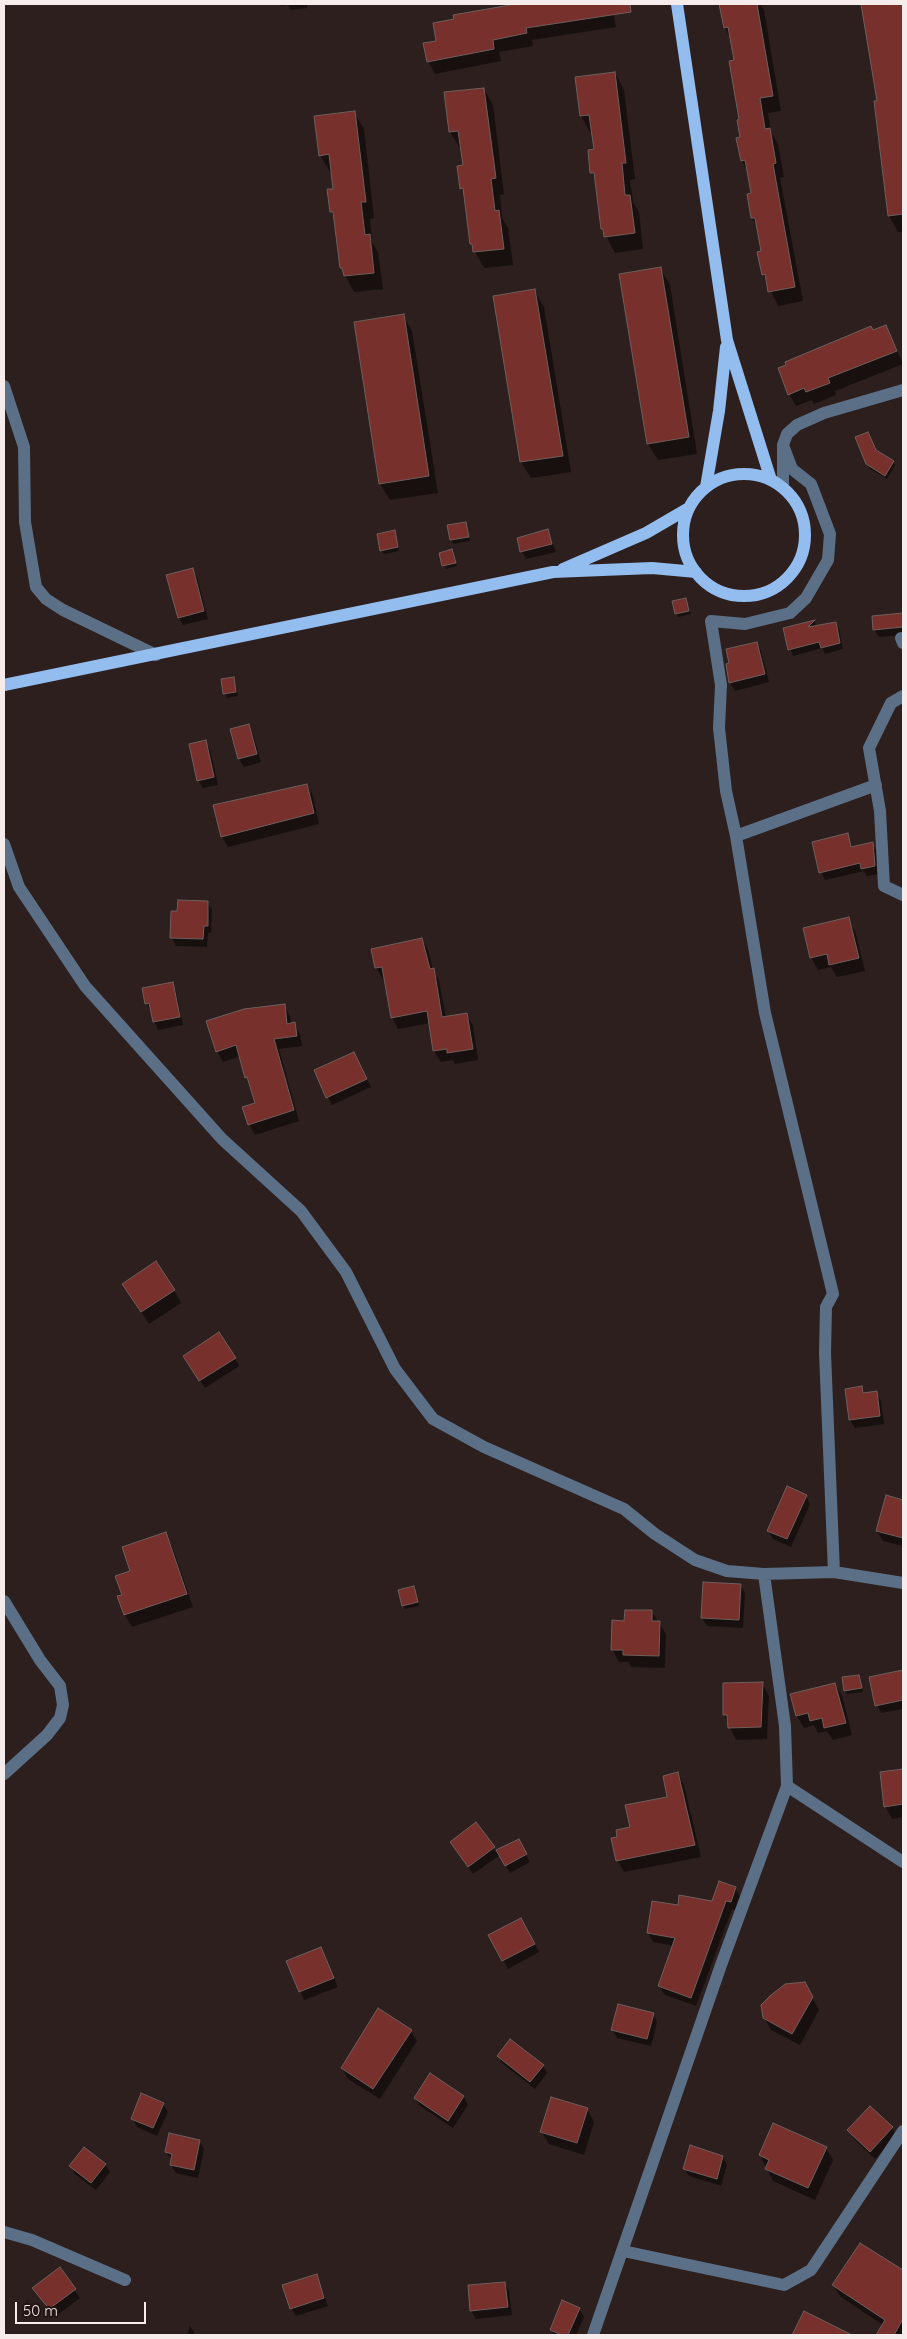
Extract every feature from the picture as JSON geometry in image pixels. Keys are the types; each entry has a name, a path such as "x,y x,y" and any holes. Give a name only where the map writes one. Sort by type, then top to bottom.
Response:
{"main road":[{"path":"678,4 727,340 771,480"},
{"path":"706,487 719,411 727,340"},
{"path":"745,474 771,480 782,487 800,509 804,521 804,549 792,573 770,590 744,595 717,589 696,572 684,548 684,521 689,508 706,487 731,475 745,474"},
{"path":"554,572 646,533 689,508"},
{"path":"4,685 554,572 632,568 696,572"}],"street":[{"path":"4,386 24,447 25,522 36,587 46,599 63,610 156,655"},
{"path":"782,487 783,445 787,434 797,425 824,413 903,390"},
{"path":"783,445 792,469 812,484 830,534 828,560 806,598 790,613 745,624 711,621 721,685 720,728 726,791 736,836 765,1013 833,1294 826,1307 825,1353 834,1572"},
{"path":"903,696 891,702 869,748 880,810 884,886 903,895"},
{"path":"736,836 876,785"},
{"path":"4,844 19,887 85,986 222,1139 301,1211 346,1272 395,1369 433,1419 484,1447 624,1509 655,1534 696,1560 727,1571 764,1574 834,1572 903,1583"},
{"path":"594,2335 721,1965 787,1786 785,1726 764,1574"},
{"path":"4,1601 40,1660 60,1686 63,1705 60,1718 47,1735 4,1774"},
{"path":"787,1786 903,1862"},
{"path":"623,2251 784,2285 811,2270 903,2131"},
{"path":"4,2232 32,2240 126,2280"}],"building":[{"path":"516,4 630,4 631,12 526,28 527,33 493,40 494,49 427,62 423,43 436,41 433,23 454,19 453,15"},
{"path":"719,4 757,4 773,96 760,98 765,129 770,128 776,163 773,164 795,287 768,292 765,274 762,275 757,252 761,251 755,218 751,218 747,194 751,193 745,160 741,161 736,138 740,137 737,120 739,119 729,61 734,60 728,27 724,28"},
{"path":"861,4 903,4 903,214 888,216 874,101 877,101"},
{"path":"615,72 626,163 622,163 625,195 630,195 635,233 604,237 603,229 601,229 594,173 590,173 588,150 594,149 589,115 580,116 575,77"},
{"path":"484,88 496,178 491,179 495,211 499,210 504,249 473,252 472,244 470,244 463,188 460,189 457,166 463,165 458,131 449,132 444,92"},
{"path":"355,111 366,202 361,202 365,235 370,234 374,273 344,276 342,268 340,268 333,212 330,212 327,189 333,189 329,154 319,156 314,116"},
{"path":"661,267 689,437 647,444 619,274"},
{"path":"535,289 563,456 520,462 493,296"},
{"path":"404,314 429,476 379,484 354,322"},
{"path":"886,325 897,351 828,378 830,383 806,392 804,388 788,395 778,368 786,365 785,362 871,326 873,330"},
{"path":"868,432 876,450 894,461 885,476 866,464 855,437"},
{"path":"466,522 469,537 450,540 447,525"},
{"path":"548,529 552,544 520,552 517,538"},
{"path":"395,530 398,547 380,551 377,534"},
{"path":"452,549 456,563 442,566 439,553"},
{"path":"193,568 204,611 178,618 166,575"},
{"path":"686,598 689,611 675,614 672,601"},
{"path":"903,613 903,627 873,630 872,616"},
{"path":"815,620 808,627 836,622 840,643 821,648 819,642 788,650 783,628"},
{"path":"757,642 765,674 729,683 726,664 729,663 726,649"},
{"path":"234,677 236,692 223,694 221,679"},
{"path":"249,724 257,754 238,759 230,729"},
{"path":"206,740 214,777 197,781 189,744"},
{"path":"307,784 314,813 221,837 213,805"},
{"path":"848,833 851,847 873,842 875,866 861,869 860,863 819,873 812,842"},
{"path":"178,900 208,901 208,926 204,926 203,939 170,938 171,911 177,911"},
{"path":"849,917 859,958 829,965 827,954 810,958 803,928"},
{"path":"422,938 430,969 434,968 442,1017 467,1013 473,1049 447,1053 447,1049 433,1051 427,1011 391,1018 382,967 375,968 371,949"},
{"path":"173,982 180,1017 153,1022 149,1003 145,1004 142,988"},
{"path":"285,1004 287,1024 295,1022 297,1036 274,1039 294,1110 248,1125 242,1107 255,1103 247,1077 245,1078 236,1045 216,1052 206,1021 244,1009"},
{"path":"354,1052 367,1079 326,1098 314,1070"},
{"path":"156,1261 175,1290 141,1312 122,1284"},
{"path":"219,1332 236,1358 199,1381 183,1356"},
{"path":"862,1386 863,1393 877,1391 880,1416 849,1420 845,1389"},
{"path":"787,1486 807,1495 787,1539 767,1531"},
{"path":"886,1495 903,1500 903,1538 876,1531"},
{"path":"166,1532 187,1594 124,1615 117,1596 122,1595 115,1576 130,1571 122,1547"},
{"path":"703,1582 741,1584 739,1620 701,1618"},
{"path":"414,1586 418,1602 402,1606 398,1590"},
{"path":"625,1610 652,1610 652,1621 660,1621 659,1656 623,1655 623,1650 611,1650 612,1620 624,1621"},
{"path":"903,1670 903,1700 875,1706 869,1677"},
{"path":"859,1675 862,1688 844,1691 842,1677"},
{"path":"763,1682 761,1727 728,1728 727,1715 723,1715 723,1683"},
{"path":"835,1683 846,1723 824,1728 822,1718 810,1721 808,1713 796,1716 790,1694"},
{"path":"903,1769 903,1804 884,1807 880,1772"},
{"path":"678,1772 695,1845 616,1861 611,1838 617,1837 616,1830 630,1827 625,1805 667,1797 663,1776"},
{"path":"476,1822 495,1847 468,1867 450,1842"},
{"path":"519,1839 527,1854 505,1866 496,1850"},
{"path":"719,1881 736,1887 731,1902 726,1901 691,1998 658,1986 675,1938 647,1933 652,1901 678,1905 679,1895 712,1901"},
{"path":"521,1918 535,1944 502,1961 488,1935"},
{"path":"321,1947 334,1978 299,1992 286,1961"},
{"path":"805,1982 813,1997 792,2034 763,2018 761,2005 770,1996 785,1984"},
{"path":"618,2004 654,2013 647,2039 611,2030"},
{"path":"378,2008 412,2030 373,2089 341,2068"},
{"path":"510,2039 544,2065 530,2082 497,2056"},
{"path":"430,2073 464,2096 448,2121 414,2098"},
{"path":"141,2093 164,2103 153,2128 131,2119"},
{"path":"551,2097 588,2108 577,2143 540,2132"},
{"path":"870,2106 893,2127 870,2152 847,2130"},
{"path":"773,2123 827,2147 808,2188 765,2169 769,2160 759,2155"},
{"path":"169,2133 200,2140 194,2170 170,2165 172,2154 165,2152"},
{"path":"690,2145 723,2156 717,2179 683,2169"},
{"path":"84,2147 106,2164 91,2183 69,2166"},
{"path":"860,2243 903,2270 903,2319 894,2335 876,2335 885,2320 832,2285"},
{"path":"60,2267 76,2289 49,2309 32,2288"},
{"path":"317,2274 324,2298 290,2309 282,2285"},
{"path":"505,2282 508,2307 470,2311 468,2285"},
{"path":"562,2300 580,2308 568,2335 562,2335 550,2330"},
{"path":"804,2311 852,2335 792,2335"}]}
